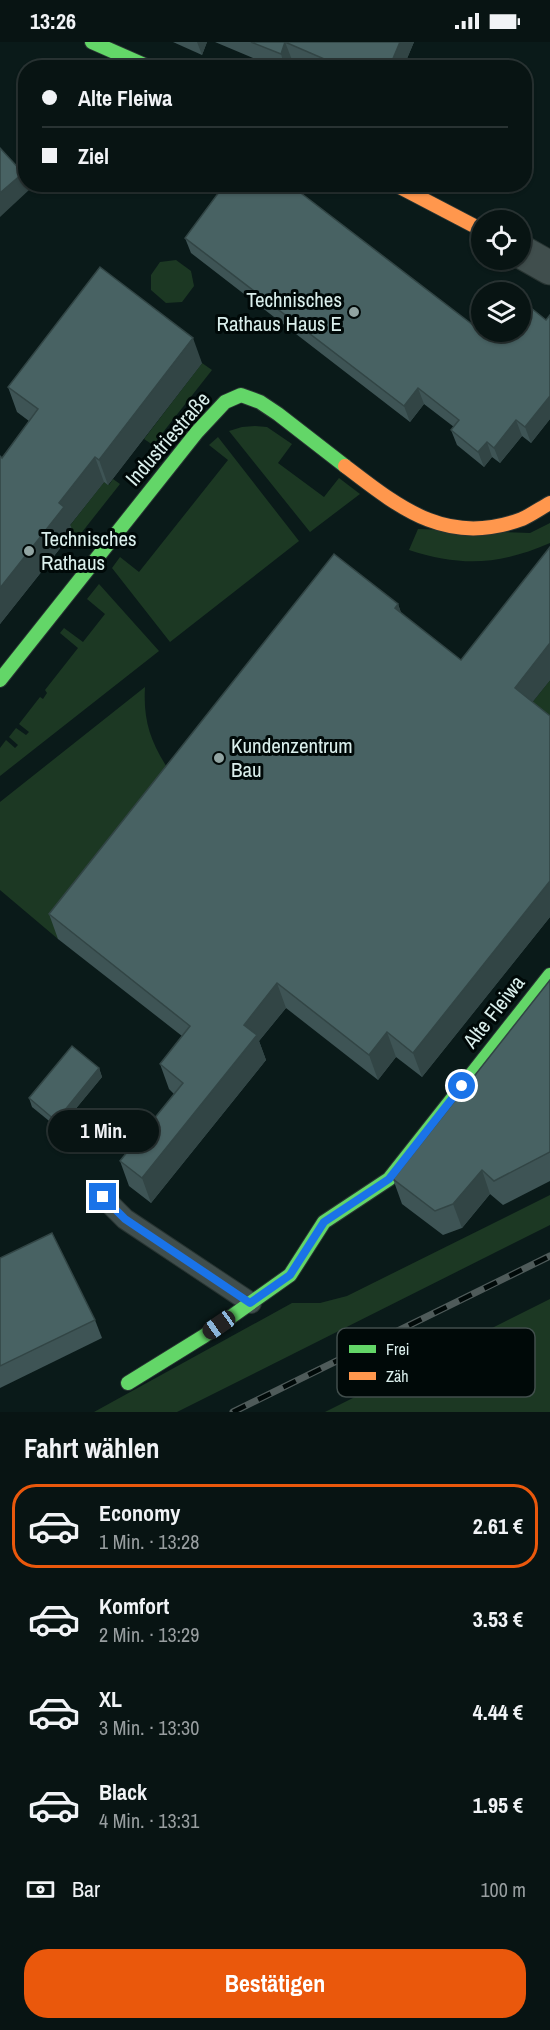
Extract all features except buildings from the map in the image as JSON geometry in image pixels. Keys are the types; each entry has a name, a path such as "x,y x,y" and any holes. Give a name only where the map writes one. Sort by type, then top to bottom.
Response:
{"street":[{"path":"92,42 133,60"},
{"path":"409,192 471,224"},
{"path":"531,257 550,268"},
{"name":"Industriestraße","path":"0,680 197,432 225,402 241,395 260,402 278,414 378,491 416,515 442,526 471,529 503,525 524,518 550,503"},
{"name":"Alte Fleiwa","path":"128,1383 204,1336 290,1275 324,1222 389,1179 550,975"}],"lane":[{"path":"103,1197 125,1219 250,1303"}],"green space":[{"path":"176,260 191,271 194,286 182,302 166,303 151,290 151,275 160,262"},
{"path":"202,363 212,370 153,445 144,439"},
{"path":"255,426 267,427 292,444 278,463 324,497 339,478 360,494 310,532 229,431"},
{"path":"218,437 299,541 170,642 112,568 120,557 139,572 228,460 209,445"},
{"path":"113,479 120,484 75,541 69,536 73,532 68,528 104,482 109,485"},
{"path":"550,523 550,543 514,556 463,561 409,550 418,529 530,533"},
{"path":"99,584 159,651 0,776 0,748 6,740 15,748 18,745 9,737 16,728 26,735 29,732 19,724 40,697 43,699 47,693 45,690 78,648 60,633 64,628 83,642 105,614 87,599"},
{"path":"550,680 550,734 524,713"},
{"path":"145,687 147,722 153,742 170,772 58,939 0,890 0,802"},
{"path":"550,1195 550,1225 345,1328 337,1328 337,1332 177,1412 94,1412 292,1303 320,1303 347,1296"},
{"path":"550,1299 550,1412 325,1412 355,1397 535,1397 535,1328 492,1328"}],"railway":[{"path":"404,1328 550,1256"},
{"path":"233,1412 337,1361"}],"traffic: fast":[{"path":"92,42 133,60"},
{"path":"0,680 197,432 225,402 241,395 260,402 345,466"},
{"path":"128,1383 204,1336 290,1275 324,1222 389,1179 550,975"}],"traffic: slow":[{"path":"409,192 471,224"},
{"path":"345,466 406,509 448,526 471,529 495,527 522,519 550,503"}],"place":[{"name":"Technisches Rathaus Haus E","path":"354,312"},
{"name":"Technisches Rathaus","path":"29,551"},
{"name":"Kundenzentrum Bau","path":"219,758"}],"route":[{"path":"103,1197 125,1219 250,1303 290,1275 324,1222 389,1179 462,1086"}]}
